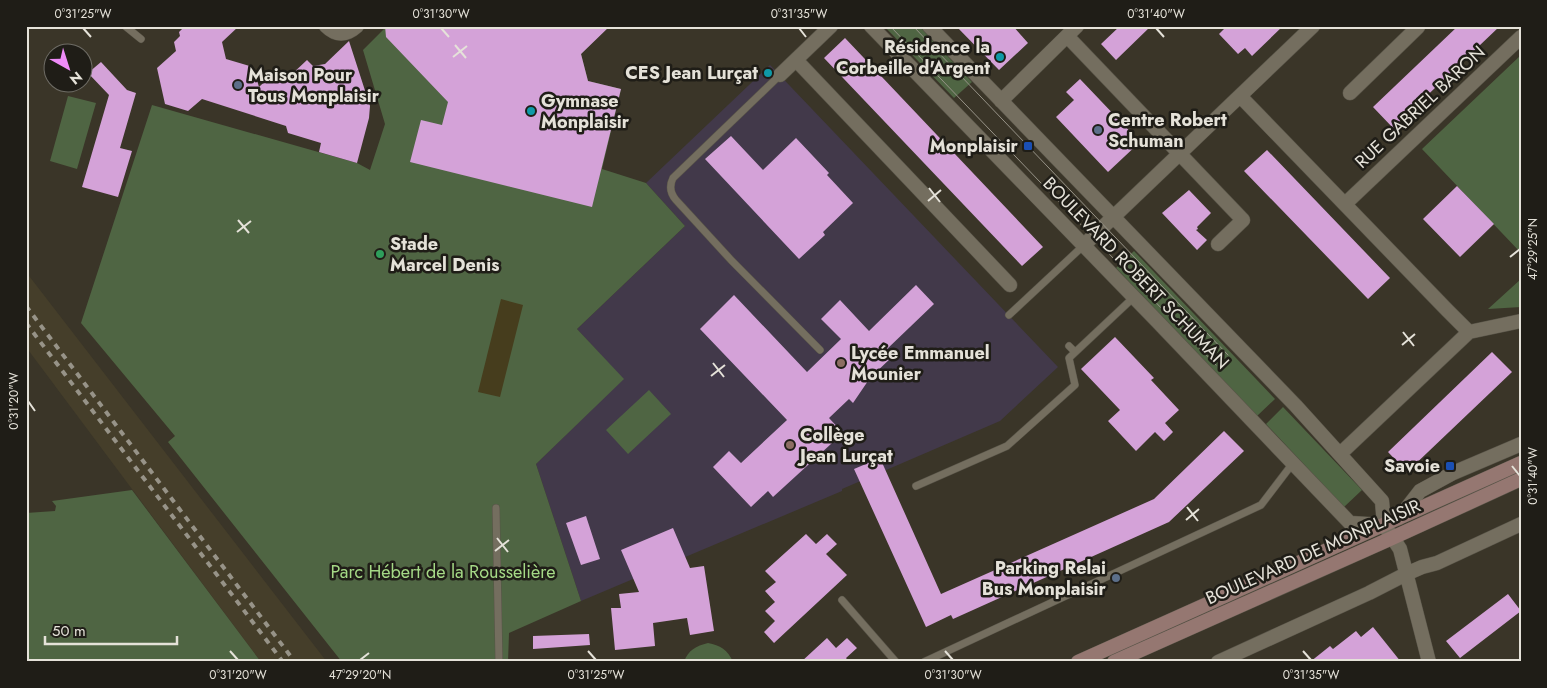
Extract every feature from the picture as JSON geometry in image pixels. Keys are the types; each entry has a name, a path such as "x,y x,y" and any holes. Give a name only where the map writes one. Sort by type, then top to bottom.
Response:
{"main road":[{"name":"BOULEVARD DE MONPLAISIR","path":"1078,662 1521,463"},
{"name":"BOULEVARD DE MONPLAISIR","path":"1119,661 1521,479"}],"street":[{"path":"326,26 332,31 342,34 352,31 357,26"},
{"path":"780,75 832,26"},
{"name":"BOULEVARD ROBERT SCHUMAN","path":"871,26 1134,297 1350,524 1384,525"},
{"name":"BOULEVARD ROBERT SCHUMAN","path":"929,26 1296,406 1382,501 1384,525 1400,550 1428,662"},
{"path":"1083,246 1313,26"},
{"path":"1350,92 1418,26"},
{"path":"1001,101 1072,31 1180,154 1243,220 1218,244"},
{"name":"RUE GABRIEL BARON","path":"1345,204 1521,37"},
{"path":"796,60 1010,285"},
{"path":"1240,96 1446,310 1470,332"},
{"path":"1340,454 1470,332 1521,321"},
{"name":"BOULEVARD DE MONPLAISIR","path":"1399,518 1420,491 1453,473 1521,444"},
{"path":"1218,662 1370,593 1406,574 1438,563 1521,524"},
{"path":"1115,645 1119,661"}],"lane":[{"path":"125,26 141,39"},
{"path":"780,75 674,178 671,183 671,192 676,200 731,260 820,350"},
{"path":"1009,316 1083,246"},
{"path":"916,486 1007,446 1074,385 1069,358 1134,297"},
{"path":"1068,346 1075,352"},
{"path":"924,662 1262,505 1293,464"},
{"path":"496,508 500,662"},
{"path":"842,600 896,662"}],"shaded area":[{"path":"770,65 1058,367 1000,421 842,489 842,491 581,601 536,464 623,379 577,329 685,226 646,183"},
{"path":"26,272 327,662 261,662 26,347"}],"green space":[{"name":"Stade Marcel Denis","path":"387,26 598,26 603,32 581,54 588,81 621,89 602,169 646,183 685,226 577,329 624,379 536,464 581,601 509,633 508,662 342,662 168,442 175,436 81,323 152,105 357,163 370,170 385,124 363,50"},
{"path":"884,26 919,26 972,82 954,98"},
{"path":"1521,55 1521,253 1422,149"},
{"path":"68,96 96,103 77,169 50,161"},
{"path":"1134,251 1275,399 1257,416 1116,268"},
{"path":"1521,279 1521,307 1488,309"},
{"path":"649,390 671,414 628,454 606,430"},
{"path":"1283,407 1362,490 1344,507 1266,424"},
{"path":"132,490 261,662 26,662 26,513 55,511 56,506 52,501"},
{"path":"708,643 723,649 729,654 733,662 684,662 693,649"}],"sand":[{"path":"501,299 523,305 500,397 478,392"}],"building":[{"path":"185,26 239,26 222,42 226,59 253,67 259,87 277,70 291,75 307,60 313,66 325,64 349,41 370,106 369,118 357,163 319,152 321,143 288,133 286,126 202,99 188,111 165,104 157,68 176,51 174,42 180,36 179,32"},
{"name":"Gymnase Monplaisir","path":"385,26 610,26 581,54 588,81 621,89 592,207 410,162 421,120 442,125 448,102 386,37"},
{"name":"Résidence la Corbeille d'Argent","path":"956,26 1013,26 1028,43 999,70"},
{"path":"1120,26 1151,26 1116,60 1101,44"},
{"path":"1227,26 1283,26 1252,56 1245,48 1238,54 1219,34"},
{"path":"1458,26 1500,26 1393,128 1373,107"},
{"path":"845,38 1043,247 1022,266 824,58"},
{"path":"101,62 127,90 136,93 120,148 132,151 118,197 82,187 109,95 92,77 92,70"},
{"name":"Centre Robert Schuman","path":"1080,79 1140,142 1108,172 1056,117 1074,100 1066,92"},
{"path":"731,136 763,170 796,138 829,173 827,175 853,203 823,232 825,235 799,259 705,159"},
{"path":"1267,150 1390,278 1368,299 1244,171"},
{"path":"1457,186 1494,224 1460,257 1423,219"},
{"path":"1189,190 1211,213 1197,227 1198,229 1196,230 1207,240 1197,250 1162,213"},
{"path":"916,285 934,304 886,350 893,356 870,378 853,403 849,399 829,418 843,433 773,497 768,491 751,507 713,467 729,451 741,463 787,420 700,329 734,295 807,372 841,339 821,319 840,300 869,331"},
{"path":"1115,337 1154,378 1151,380 1179,410 1165,423 1173,432 1164,441 1155,432 1136,451 1108,421 1120,410 1081,369"},
{"path":"1492,352 1512,372 1407,472 1388,452"},
{"path":"1224,431 1244,451 1169,522 953,619 951,615 926,627 854,469 880,458 941,594 1154,499"},
{"path":"586,516 600,559 581,565 566,523"},
{"path":"673,528 690,568 704,566 714,631 690,635 687,618 653,623 655,646 615,650 611,608 621,608 619,594 639,592 621,550"},
{"path":"806,534 816,544 827,534 837,544 826,554 847,575 774,643 764,632 775,621 765,611 775,602 765,591 776,582 765,571"},
{"path":"1508,594 1521,611 1460,658 1446,641"},
{"path":"1373,627 1401,662 1310,662 1330,646 1333,649 1356,631 1361,637"},
{"path":"589,634 590,645 533,649 533,636"},
{"path":"827,638 836,648 847,638 857,648 846,658 849,662 801,662"}],"tram line":[{"path":"890,26 1216,365"},
{"path":"913,26 1228,355"}],"railway":[{"path":"26,306 295,662"},
{"path":"26,323 283,662"}],"place":[{"name":"Résidence la Corbeille d'Argent","path":"1000,57"},
{"name":"CES Jean Lurçat","path":"768,73"},
{"name":"Maison Pour Tous Monplaisir","path":"238,85"},
{"name":"Gymnase Monplaisir","path":"531,111"},
{"name":"Centre Robert Schuman","path":"1098,130"},
{"name":"Monplaisir","path":"1028,146"},
{"name":"Stade Marcel Denis","path":"380,254"},
{"name":"Lycée Emmanuel Mounier","path":"841,363"},
{"name":"Collège Jean Lurçat","path":"790,445"},
{"name":"Savoie","path":"1450,466"},
{"name":"Parking Relai Bus Monplaisir","path":"1116,578"}],"park label":[{"name":"Parc Hébert de la Rousselière","path":"443,572"}]}
